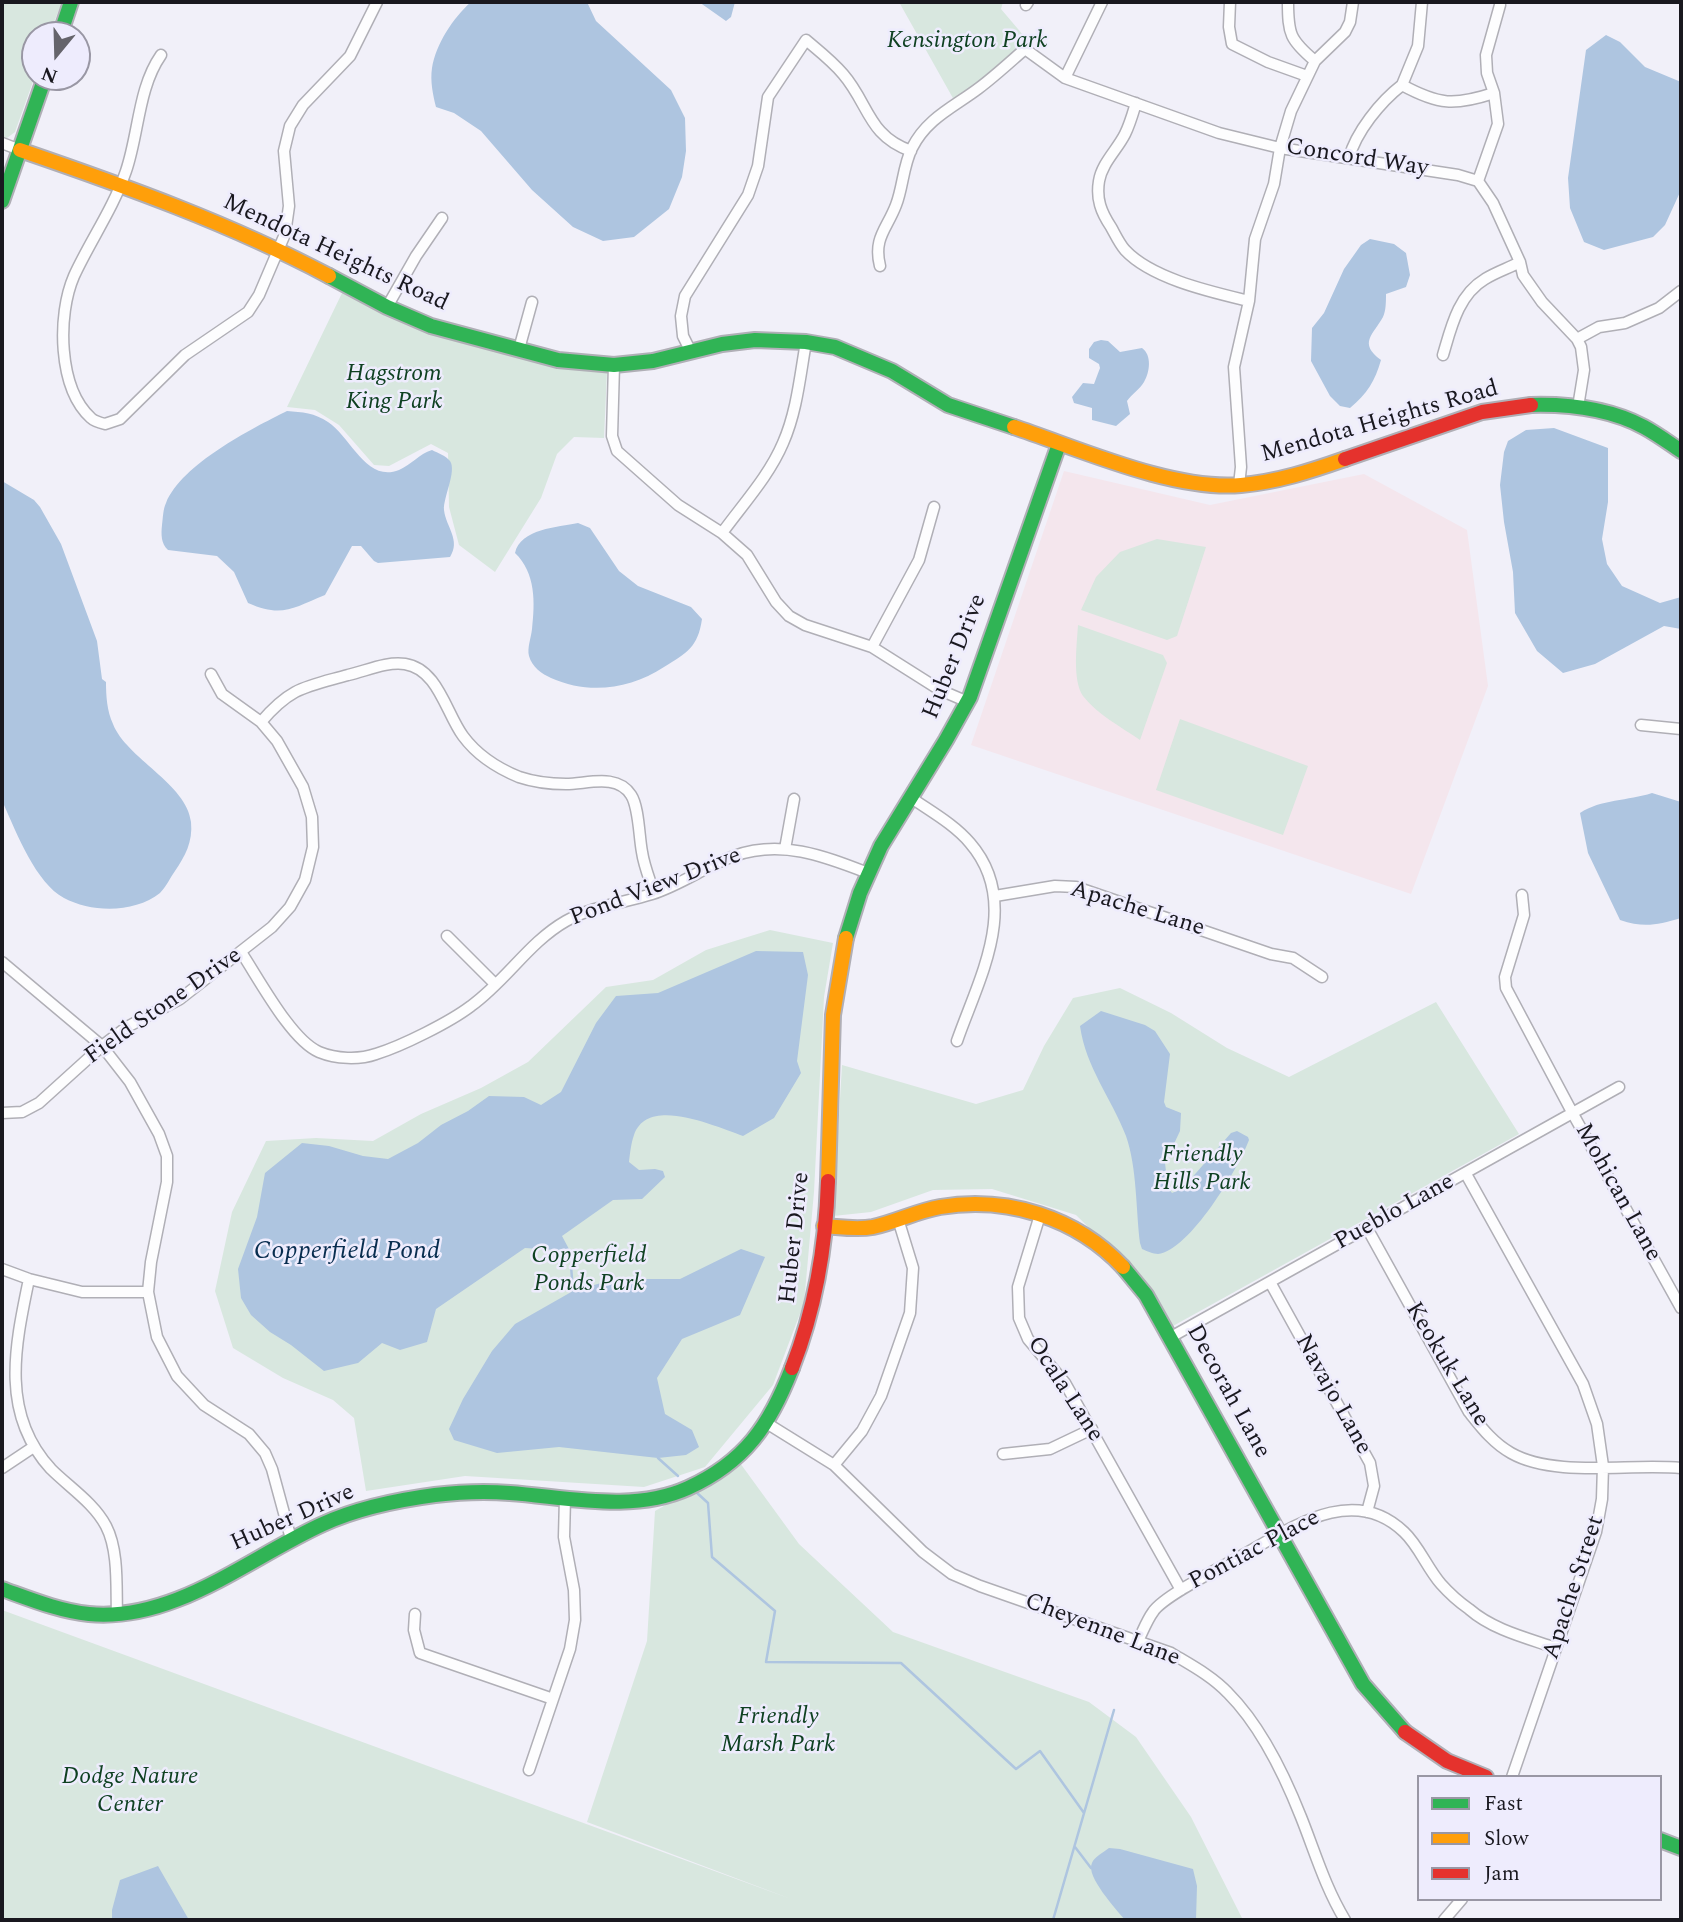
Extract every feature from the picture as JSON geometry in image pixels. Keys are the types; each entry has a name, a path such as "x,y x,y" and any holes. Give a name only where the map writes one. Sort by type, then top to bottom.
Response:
{"street":[{"path":"65,21 71,2"},
{"path":"161,55 149,71 133,150 121,185 104,223 73,278 64,321 66,369 71,389 92,418 105,425 120,419 186,355 248,312 259,295 285,234 289,206 284,151 290,125 303,105 349,56 377,2"},
{"path":"1065,78 1102,2"},
{"path":"1230,2 1229,27 1232,44 1257,57 1307,76"},
{"path":"1288,2 1290,36 1315,61"},
{"path":"1239,485 1241,467 1234,367 1249,301 1255,239 1274,184 1280,148 1291,111 1315,61 1345,32 1350,22 1353,2"},
{"path":"1349,159 1351,151 1373,116 1402,85 1418,46 1422,2"},
{"path":"1500,5 1486,55 1497,124 1478,181 1493,203 1520,262 1523,275 1542,302 1577,339 1581,347 1584,370 1578,407"},
{"path":"691,352 683,335 681,316 685,296 748,195 758,166 768,97 806,40 844,75 881,135 894,145 911,151 896,205 877,243 880,265"},
{"name":"Concord Way","path":"911,151 920,134 933,119 979,88 1025,49 1065,78 1219,133 1280,148 1458,175 1478,181"},
{"path":"1402,85 1418,94 1455,103 1494,93"},
{"path":"2,201 40,91"},
{"path":"1136,103 1125,133 1099,180 1102,214 1125,249 1135,258 1196,289 1249,301"},
{"path":"2,143 20,150"},
{"name":"Mendota Heights Road","path":"20,150 121,185 278,249 387,307 432,326 558,360 614,365 653,361 722,344 755,340 806,342 835,347 892,372 948,405 1156,475 1193,482 1239,485 1303,474 1445,423 1482,412 1533,405 1578,407 1614,415 1644,427 1681,451"},
{"path":"387,307 416,256 442,218"},
{"path":"1443,355 1454,318 1465,297 1483,280 1520,262"},
{"path":"1577,339 1600,327 1625,323 1659,308 1681,291"},
{"path":"519,349 532,302"},
{"path":"722,533 767,472 783,443 795,408 806,342"},
{"path":"614,365 612,436 617,451 678,505 722,533 747,555 776,602 789,616 805,625 872,647 940,690 968,702"},
{"name":"Huber Drive","path":"2,1589 56,1607 88,1614 117,1615 169,1605 291,1539 352,1513 419,1496 480,1492 615,1502 645,1501 676,1493 709,1478 743,1454 768,1424 809,1323 820,1273 834,997 848,930 868,873 885,838 944,746 968,702 1059,444"},
{"path":"872,647 919,560 934,507"},
{"path":"261,722 279,701 299,688 389,664 405,664 419,669 429,676 463,736 480,754 499,768 521,778 542,783 606,781 624,787 632,795 636,808 642,856 654,893"},
{"name":"Field Stone Drive","path":"2,1113 22,1112 39,1103 127,1027 180,999 241,953 272,927 290,907 305,880 313,847 312,817 303,787 277,741 261,722 222,694 211,674"},
{"path":"1641,725 1681,729"},
{"path":"910,797 954,828 970,843 986,868 995,896 993,940 957,1041"},
{"path":"785,849 794,799"},
{"name":"Pond View Drive","path":"241,953 297,1037 317,1051 341,1058 375,1055 445,1022 472,1006 540,939 566,921 595,908 654,893 735,856 761,849 785,849 821,854 868,873"},
{"name":"Apache Lane","path":"995,896 1055,886 1076,887 1271,954 1293,958 1322,977"},
{"name":"Mohican Lane","path":"1522,895 1524,915 1505,977 1506,988 1681,1308"},
{"path":"447,936 495,984"},
{"path":"2,962 102,1046 130,1082 159,1134 167,1156 167,1182 151,1262 149,1292 157,1337 177,1376 204,1405 249,1434 265,1453 291,1539"},
{"name":"Pueblo Lane","path":"1171,1337 1619,1087"},
{"name":"Apache Street","path":"1466,1174 1583,1384 1597,1424 1603,1466 1602,1499 1596,1532 1513,1775"},
{"name":"Decorah Lane","path":"824,1226 862,1228 939,1207 979,1203 1021,1209 1040,1215 1094,1241 1124,1267 1146,1294 1363,1684 1387,1716 1410,1738 1437,1756 1481,1775"},
{"name":"Ocala Lane","path":"1040,1215 1018,1287 1019,1318 1028,1339 1065,1382 1181,1590"},
{"path":"834,1465 862,1431 881,1396 910,1313 913,1268 898,1219"},
{"name":"Keokuk Lane","path":"1367,1228 1469,1412 1487,1435 1511,1453 1538,1464 1563,1468 1652,1465 1681,1468"},
{"path":"2,1269 29,1279 82,1292 149,1292"},
{"path":"29,1279 13,1356 12,1382 17,1416 32,1448 48,1467 96,1511 107,1527 113,1547 117,1615"},
{"name":"Navajo Lane","path":"1270,1282 1370,1463 1374,1486 1367,1512"},
{"name":"Cheyenne Lane","path":"768,1424 834,1465 923,1552 952,1574 1171,1653 1199,1669 1227,1692 1249,1716 1286,1781 1329,1894 1345,1920"},
{"path":"1003,1454 1050,1449 1091,1429"},
{"path":"2,1468 32,1448"},
{"path":"529,1770 570,1649 575,1620 574,1590 564,1537 565,1498"},
{"name":"Pontiac Place","path":"1138,1640 1154,1609 1181,1590 1280,1534 1327,1512 1347,1509 1367,1512 1387,1520 1405,1533 1441,1584 1470,1611 1500,1628 1556,1648"},
{"path":"415,1614 414,1630 420,1653 553,1699"},
{"path":"1662,1841 1681,1847"},
{"path":"1444,1920 1460,1901"}],"shaded area":[{"path":"1064,471 1210,505 1364,474 1467,530 1488,686 1411,894 971,745"}],"green space":[{"path":"2,2 62,2 55,21 21,21 21,91 30,91 15,132 7,138 2,137"},
{"name":"Kensington Park","path":"899,2 1003,2 1001,9 1029,42 954,100"},
{"name":"Hagstrom King Park","path":"343,291 427,330 546,365 607,371 604,438 574,437 557,454 541,498 495,572 459,545 449,507 448,453 431,444 389,466 374,465 339,425 315,410 287,407"},
{"path":"1157,539 1206,547 1177,636 1167,640 1081,610 1096,577 1120,552"},
{"path":"1078,625 1163,655 1167,663 1140,740 1102,714 1083,696 1076,671"},
{"path":"1180,719 1308,766 1283,835 1156,790"},
{"name":"Copperfield Ponds Park","path":"770,930 833,943 824,997 814,1192 804,1303 773,1385 705,1467 644,1487 465,1476 366,1491 354,1418 333,1400 283,1378 233,1348 215,1291 232,1212 266,1141 316,1138 373,1141 421,1114 481,1088 528,1062 606,987 653,980 706,950"},
{"name":"Friendly Hills Park","path":"1120,988 1171,1013 1227,1048 1289,1077 1436,1002 1519,1134 1173,1326 1147,1285 1076,1215 992,1189 933,1190 871,1212 833,1216 842,1065 976,1104 1023,1090 1044,1046 1073,998"},
{"path":"740,1463 799,1544 893,1632 1089,1702 1136,1737 1191,1817 1243,1920 2,1920 2,1610 791,1899 587,1822 647,1641 655,1511"}],"water":[{"path":"471,2 587,2 596,21 671,90 685,118 686,151 682,177 669,209 634,237 603,241 573,227 532,190 481,131 454,113 436,107 431,78 437,50 446,32"},
{"path":"699,2 735,2 731,17 726,21"},
{"path":"1606,35 1620,42 1645,67 1681,82 1681,190 1665,225 1653,237 1604,250 1584,242 1570,208 1568,178 1586,50"},
{"path":"1370,239 1394,244 1406,253 1410,275 1406,287 1386,294 1384,315 1369,344 1370,349 1381,360 1379,368 1366,392 1350,408 1340,406 1330,396 1311,361 1312,328 1324,313 1344,269 1361,245"},
{"path":"1108,341 1120,352 1142,348 1149,359 1149,369 1144,382 1127,401 1130,414 1116,426 1092,420 1092,408 1074,403 1072,397 1083,383 1094,384 1100,368 1099,364 1089,358 1089,349 1094,342"},
{"path":"287,411 313,415 328,422 377,470 399,470 432,450 448,459 452,471 444,510 454,545 450,557 378,563 361,546 352,546 325,595 287,610 270,610 248,603 234,572 217,556 168,550 163,542 162,525 165,505 174,489 202,461 219,449"},
{"path":"1554,428 1608,448 1608,502 1602,539 1607,564 1622,586 1660,603 1681,597 1681,629 1664,626 1595,664 1563,673 1537,651 1515,613 1513,572 1500,485 1508,441 1526,430"},
{"path":"2,481 34,500 61,544 97,641 102,679 106,682 109,714 113,724 130,748 168,783 187,808 191,829 185,854 160,893 150,900 113,909 87,906 64,898 54,891 36,870 4,805"},
{"path":"578,523 590,528 619,571 638,586 691,607 702,619 698,636 685,653 651,674 623,685 609,687 580,687 565,683 535,667 529,653 533,619 532,589 527,570 515,553 518,545 532,534"},
{"path":"1652,793 1681,802 1681,918 1644,925 1620,920 1588,853 1580,813 1597,805"},
{"name":"Copperfield Pond","path":"756,951 803,952 808,975 797,1061 801,1073 774,1118 743,1136 684,1117 653,1117 642,1123 633,1138 629,1162 639,1170 663,1171 665,1177 642,1199 613,1200 562,1236 570,1251 525,1248 436,1309 427,1342 400,1350 382,1343 358,1363 324,1371 251,1315 241,1298 238,1269 257,1217 265,1173 302,1143 388,1159 418,1143 441,1125 489,1096 524,1097 541,1105 561,1092 596,1023 616,996 658,993"},
{"path":"1101,1011 1145,1025 1155,1031 1170,1054 1164,1102 1166,1107 1181,1113 1180,1131 1165,1163 1168,1188 1172,1193 1182,1189 1231,1133 1237,1131 1249,1140 1224,1188 1198,1224 1171,1249 1158,1254 1142,1249 1130,1148 1093,1069 1083,1041 1080,1026"},
{"path":"741,1249 765,1257 740,1315 682,1339 657,1378 665,1414 692,1430 699,1447 686,1455 658,1458 559,1447 497,1453 454,1440 449,1429 463,1399 492,1351 515,1324 573,1291 615,1279 680,1279"},
{"path":"1109,1848 1193,1869 1197,1886 1196,1920 1125,1920 1103,1893 1091,1869 1095,1859"},
{"path":"158,1866 189,1920 112,1920 120,1880"}],"waterway":[{"path":"570,1251 570,1257"},
{"path":"571,1266 573,1291"},
{"path":"658,1458 678,1476"},
{"path":"696,1492 708,1503 712,1557 775,1611 766,1662 901,1663 1016,1769 1040,1751 1084,1813"},
{"path":"1053,1920 1114,1710"},
{"path":"1075,1847 1091,1868"}],"traffic: fast":[{"path":"65,21 71,2"},
{"path":"2,201 40,91"},
{"path":"329,276 387,307 431,326 558,360 614,365 653,361 722,344 755,340 806,342 835,347 892,371 948,405 1014,427"},
{"path":"1531,405 1560,405 1617,416 1644,427 1681,451"},
{"path":"846,938 860,893 881,846 970,697 1059,444"},
{"path":"1123,1267 1146,1295 1363,1684 1405,1732"},
{"path":"2,1589 67,1610 89,1614 121,1614 181,1598 323,1524 350,1513 392,1502 472,1492 623,1502 667,1496 708,1478 740,1454 764,1424 792,1368"},
{"path":"1662,1841 1681,1848"}],"traffic: slow":[{"path":"20,150 216,223 329,276"},
{"path":"1014,427 1157,475 1214,485 1268,481 1345,459"},
{"path":"828,1181 833,1015 846,938"},
{"path":"824,1226 873,1227 931,1209 965,1204 1015,1208 1039,1214 1084,1235 1123,1267"}],"traffic: jam":[{"path":"1345,459 1482,412 1531,405"},
{"path":"792,1368 818,1276 828,1181"},
{"path":"1405,1732 1447,1761 1481,1775"}],"park label":[{"name":"Friendly Marsh Park","path":"778,1732"},
{"name":"Dodge Nature Center","path":"130,1792"}]}
